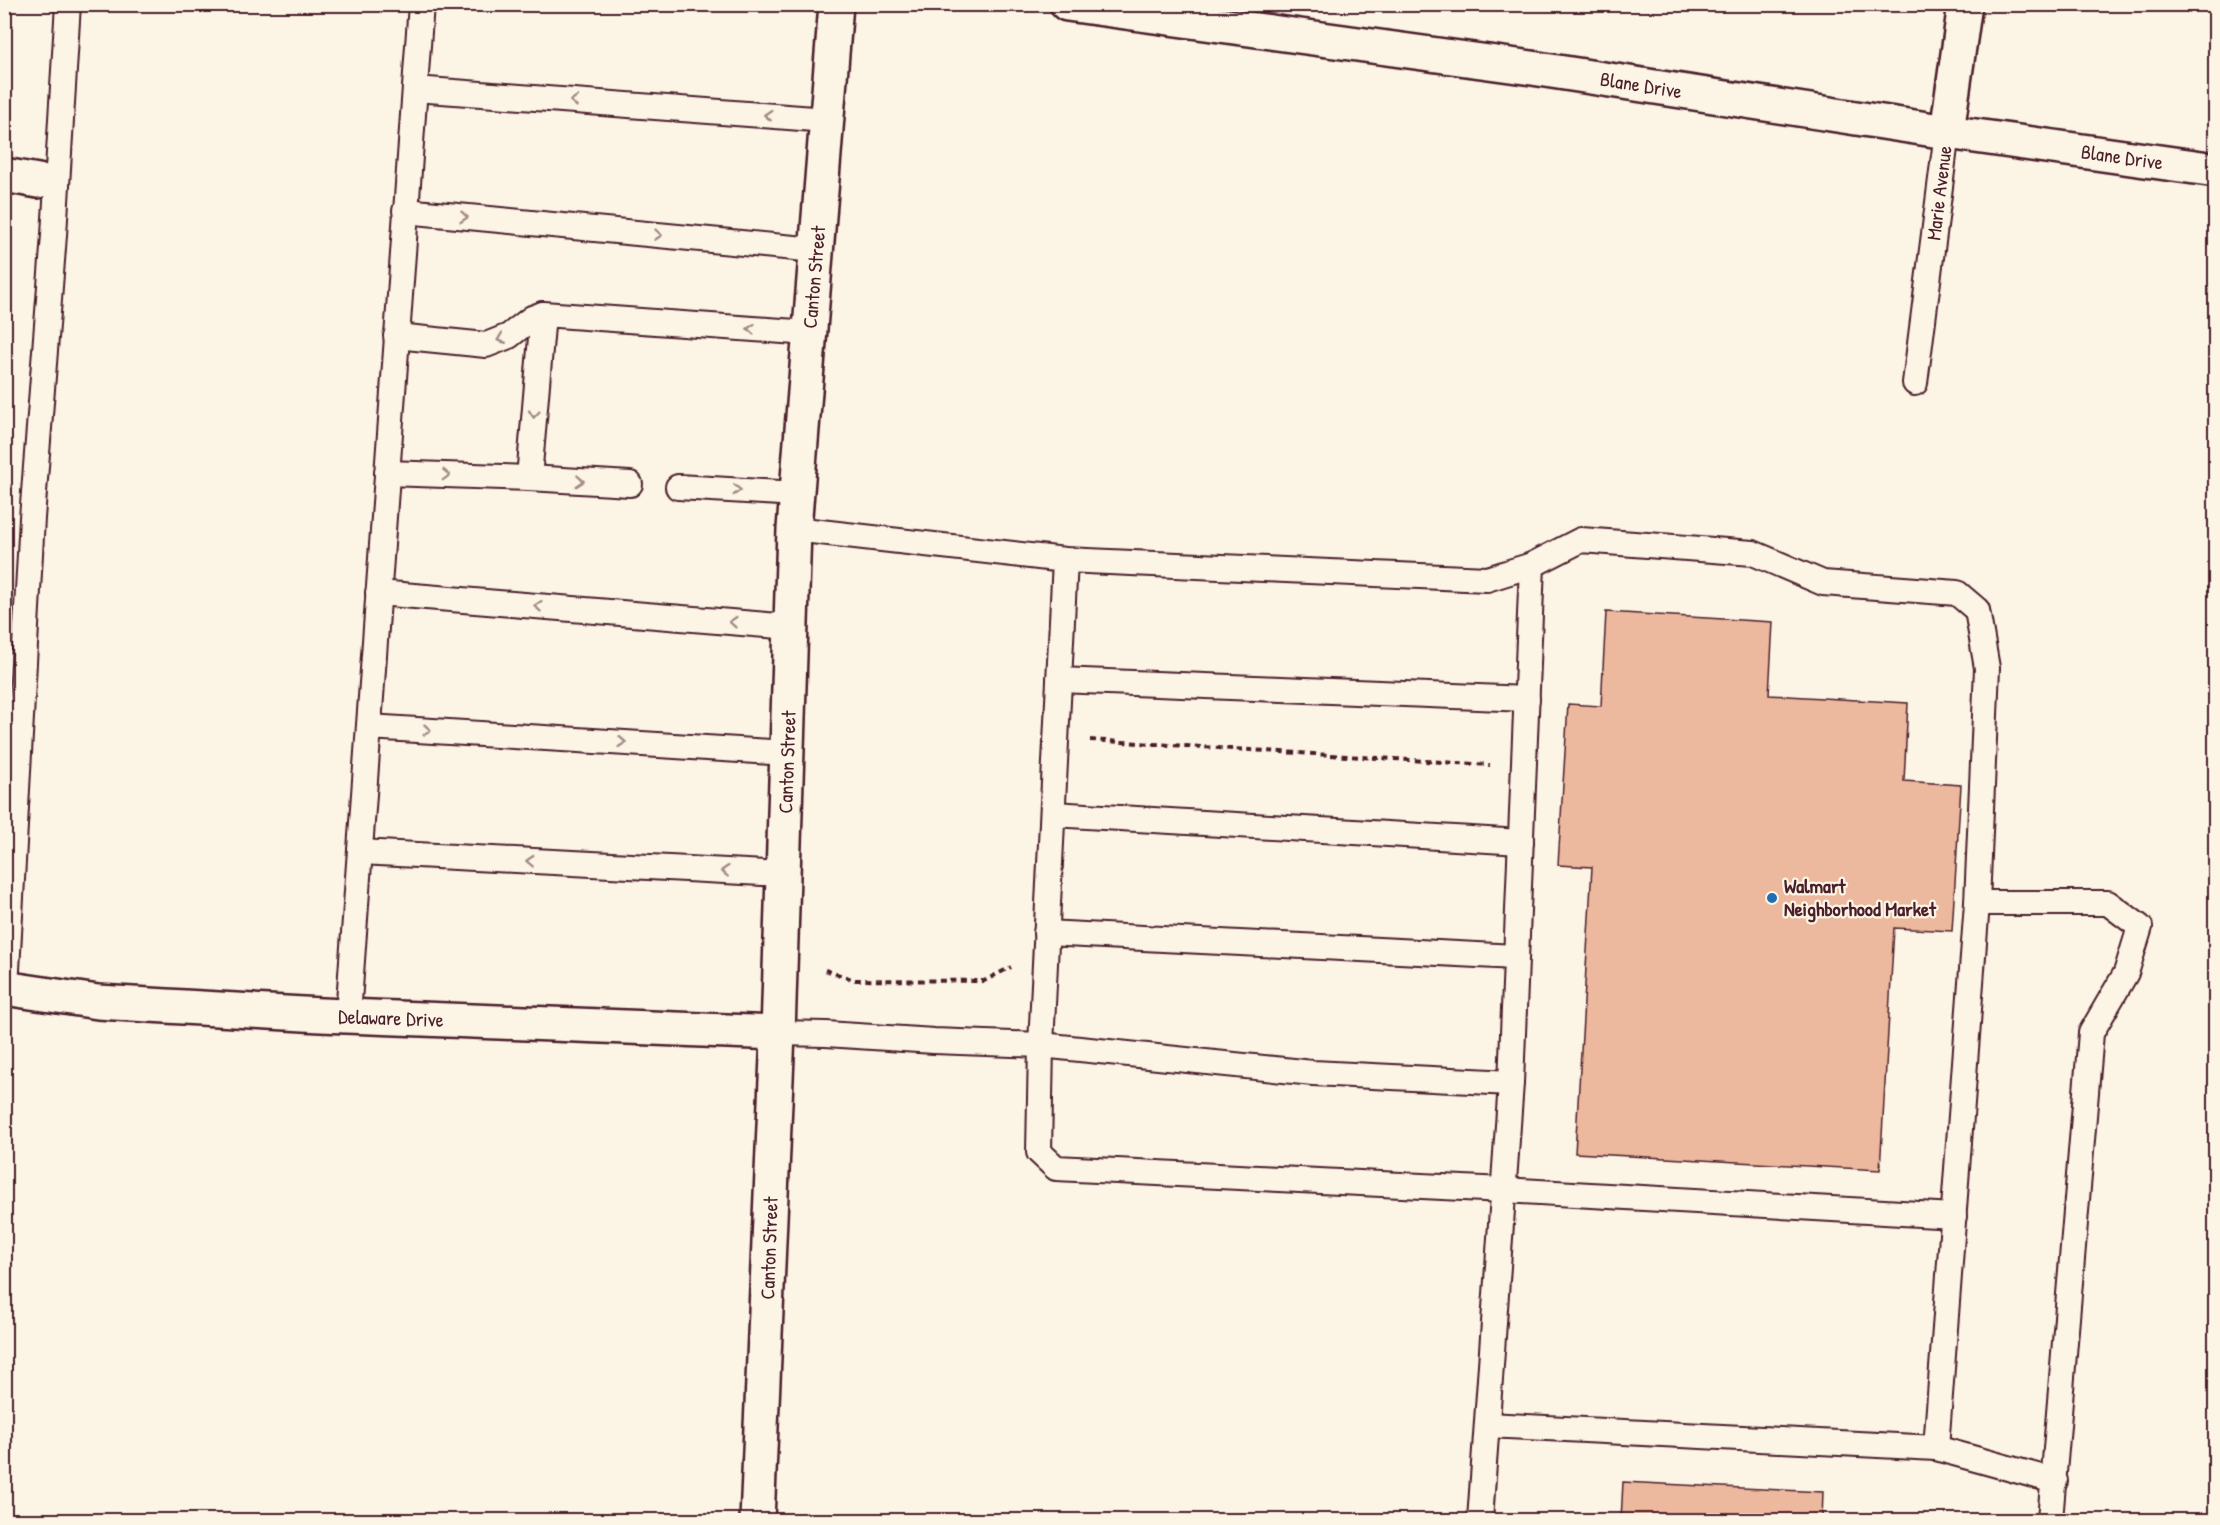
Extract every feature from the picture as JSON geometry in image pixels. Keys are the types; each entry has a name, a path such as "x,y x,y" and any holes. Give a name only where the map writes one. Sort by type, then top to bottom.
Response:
{"street":[{"name":"Canton Street","path":"757,1521 778,1033 794,529 836,4"},
{"name":"Blane Drive","path":"1067,4 1532,68 1947,132 2216,170"},
{"name":"Marie Avenue","path":"1947,132 1965,4"},
{"path":"4,176 39,181"},
{"name":"Delaware Drive","path":"5,988 98,1002 348,1016 778,1033"}],"lane":[{"path":"5,988 32,518 54,235 68,4"},
{"path":"348,1016 421,4"},
{"path":"415,89 827,120"},
{"name":"Marie Avenue","path":"1915,383 1947,132"},
{"path":"405,211 816,250"},
{"path":"396,336 486,345 509,336 531,318 543,314 810,333"},
{"path":"529,478 543,314"},
{"path":"387,473 630,484"},
{"path":"678,487 797,494"},
{"path":"794,529 1065,560 1488,579 1532,565 1581,540 1753,553 1823,583 1957,593 1977,610 1987,668 1977,903 1936,1448"},
{"path":"1065,560 1041,1046 1039,1152 1056,1168 1504,1190 1954,1216"},
{"path":"1480,1521 1511,1083 1532,565"},
{"path":"378,593 791,627"},
{"path":"1059,680 1527,699"},
{"path":"369,726 787,753"},
{"path":"1053,814 1521,842"},
{"path":"360,852 783,874"},
{"path":"1977,903 2108,903 2140,927 2126,973 2091,1033 2050,1521"},
{"path":"1047,933 1516,957"},
{"path":"778,1033 1041,1046 1312,1073 1511,1083"},
{"path":"1487,1425 1936,1448 2055,1480"}],"building":[{"name":"Walmart Neighborhood Market","path":"1606,612 1773,622 1769,695 1908,703 1904,781 1961,785 1952,931 1894,928 1880,1170 1575,1153 1592,867 1558,865 1568,704 1601,706"},
{"path":"1623,1482 1823,1492 1822,1520 1621,1520"}],"place":[{"name":"Walmart Neighborhood Market","path":"1772,898"}]}
